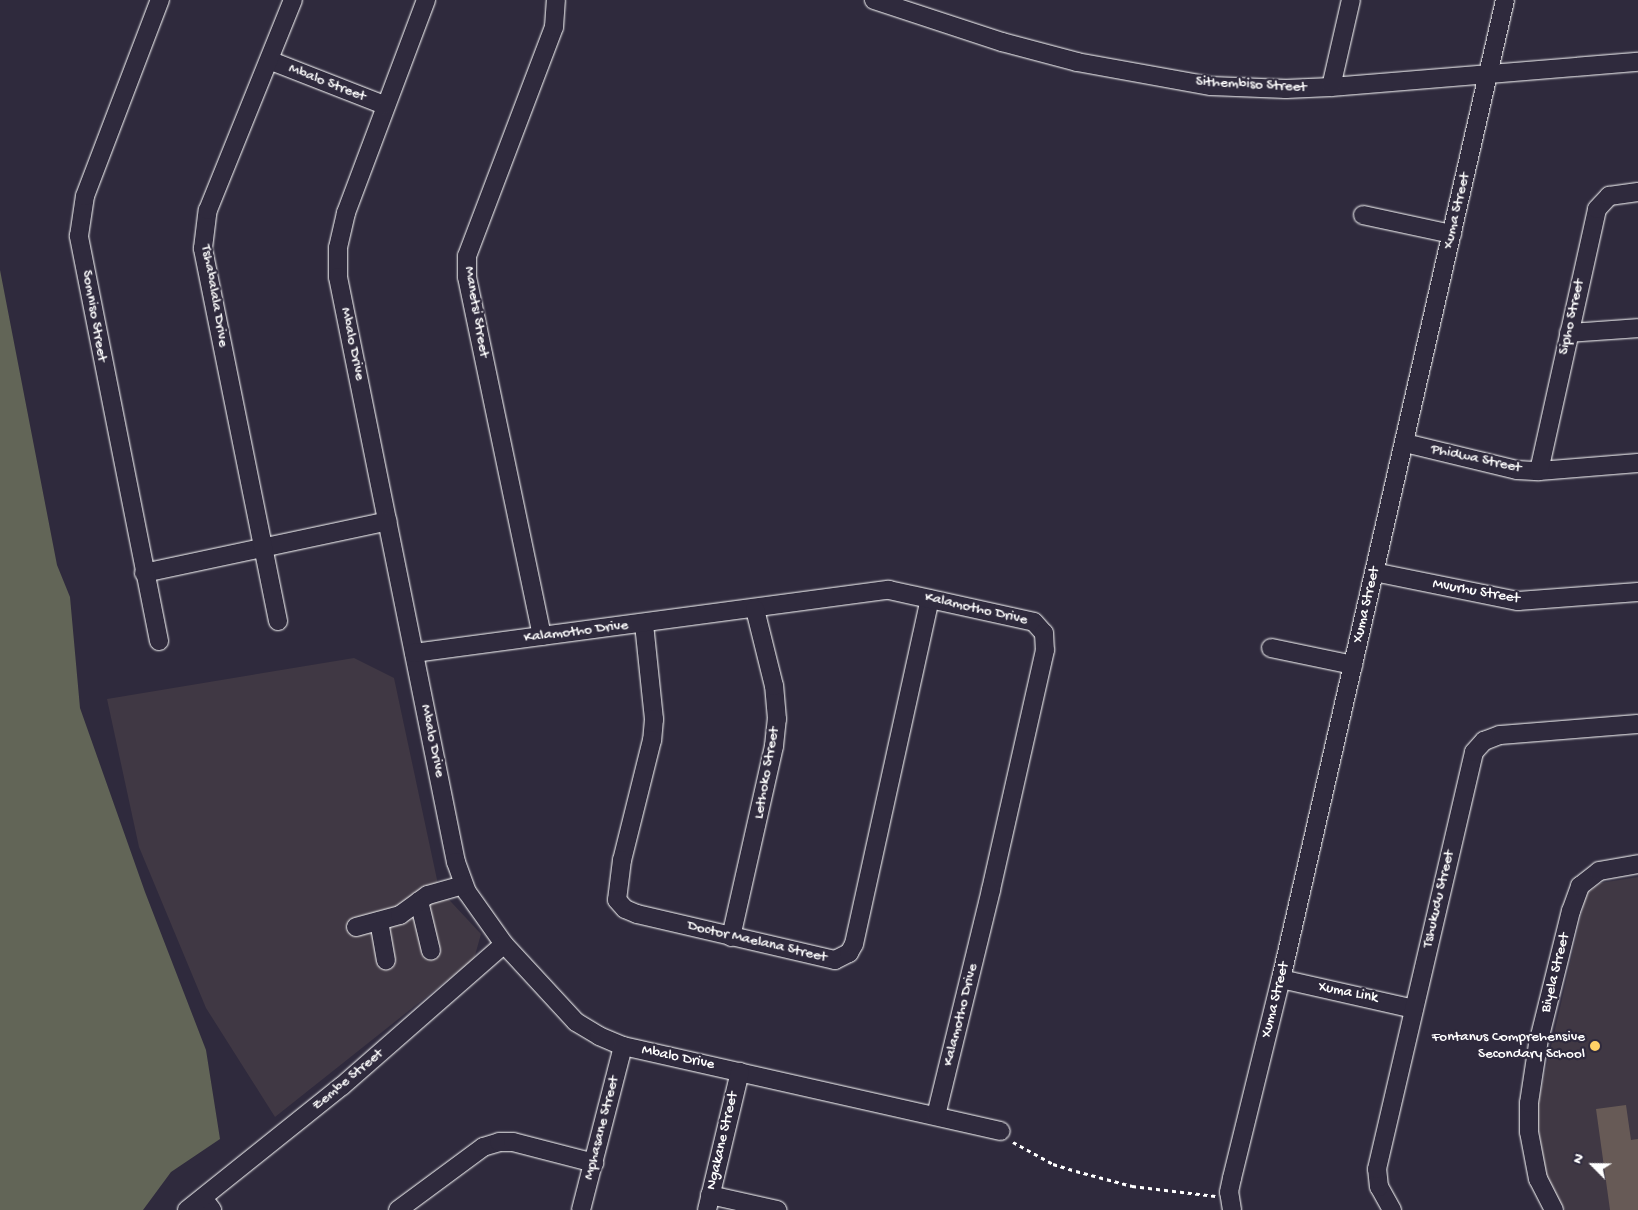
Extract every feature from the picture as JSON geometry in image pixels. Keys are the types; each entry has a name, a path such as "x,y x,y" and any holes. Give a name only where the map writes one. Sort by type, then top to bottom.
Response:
{"street":[{"name":"Somniso Street","path":"159,642 91,309 80,226 85,196 160,0"},
{"name":"Tshabalala Drive","path":"278,621 203,248 208,210 271,61 293,0"},
{"name":"Mbalo Drive","path":"426,0 384,105 346,213 338,248 338,268 456,862 464,885 504,944 576,1022 623,1046 1001,1132"},
{"name":"Manetsi Street","path":"542,636 467,277 467,256 554,27 556,0"},
{"name":"Sithembiso Street","path":"874,0 1002,42 1077,62 1211,86 1286,89 1331,87 1638,62"},
{"path":"1331,87 1351,0"},
{"name":"Xuma Street","path":"1231,1204 1232,1178 1281,979 1405,444 1505,0"},
{"name":"Mbalo Street","path":"271,61 384,105"},
{"name":"Sipho Street","path":"1538,471 1600,204 1610,196 1638,192"},
{"path":"1363,215 1452,234"},
{"path":"1569,333 1638,328"},
{"name":"Phidwa Street","path":"1405,444 1517,470 1538,471 1638,463"},
{"path":"144,573 263,545 388,521"},
{"name":"Mvurhu Street","path":"1374,572 1512,601 1638,592"},
{"name":"Kalamotho Drive","path":"414,654 889,590 1024,618 1039,628 1045,642 992,890 936,1116"},
{"name":"Doctor Maelana Street","path":"644,624 654,719 652,740 616,896 620,904 637,914 835,960 849,953 854,944 930,599"},
{"name":"Lethoko Street","path":"731,937 776,728 774,686 756,609"},
{"path":"1271,648 1353,665"},
{"name":"Tshukudu Street","path":"1392,1210 1379,1187 1377,1169 1470,763 1476,749 1490,738 1500,735 1638,724"},
{"name":"Biyela Street","path":"1554,1210 1536,1172 1529,1132 1530,1087 1571,911 1580,886 1599,870 1638,864"},
{"path":"356,927 400,915 419,901 464,885"},
{"path":"419,901 431,951"},
{"path":"378,921 386,960"},
{"name":"Zembe Street","path":"187,1210 208,1204 504,944"},
{"name":"Xuma Link","path":"1281,979 1414,1009"},
{"name":"Mphasane Street","path":"581,1210 623,1046"},
{"name":"Ngakane Street","path":"709,1203 740,1072"},
{"path":"398,1210 483,1146 499,1142 513,1142 594,1162"},
{"path":"709,1203 777,1210"}],"path":[{"path":"1001,1132 1020,1148 1076,1171 1132,1186 1231,1204"}],"shaded area":[{"path":"354,658 394,678 439,889 481,934 474,959 275,1117 206,1008 139,847 107,699"},
{"name":"Fontanus Comprehensive Secondary School","path":"1638,877 1638,1210 1565,1210 1547,1183 1536,1112 1586,894 1600,883"}],"green space":[{"path":"0,270 57,565 70,597 80,708 145,892 206,1050 220,1139 171,1172 143,1210 0,1210"}],"building":[{"path":"1626,1105 1631,1140 1638,1139 1638,1210 1610,1210 1596,1109"}],"place":[{"name":"Fontanus Comprehensive Secondary School","path":"1595,1046"}]}
